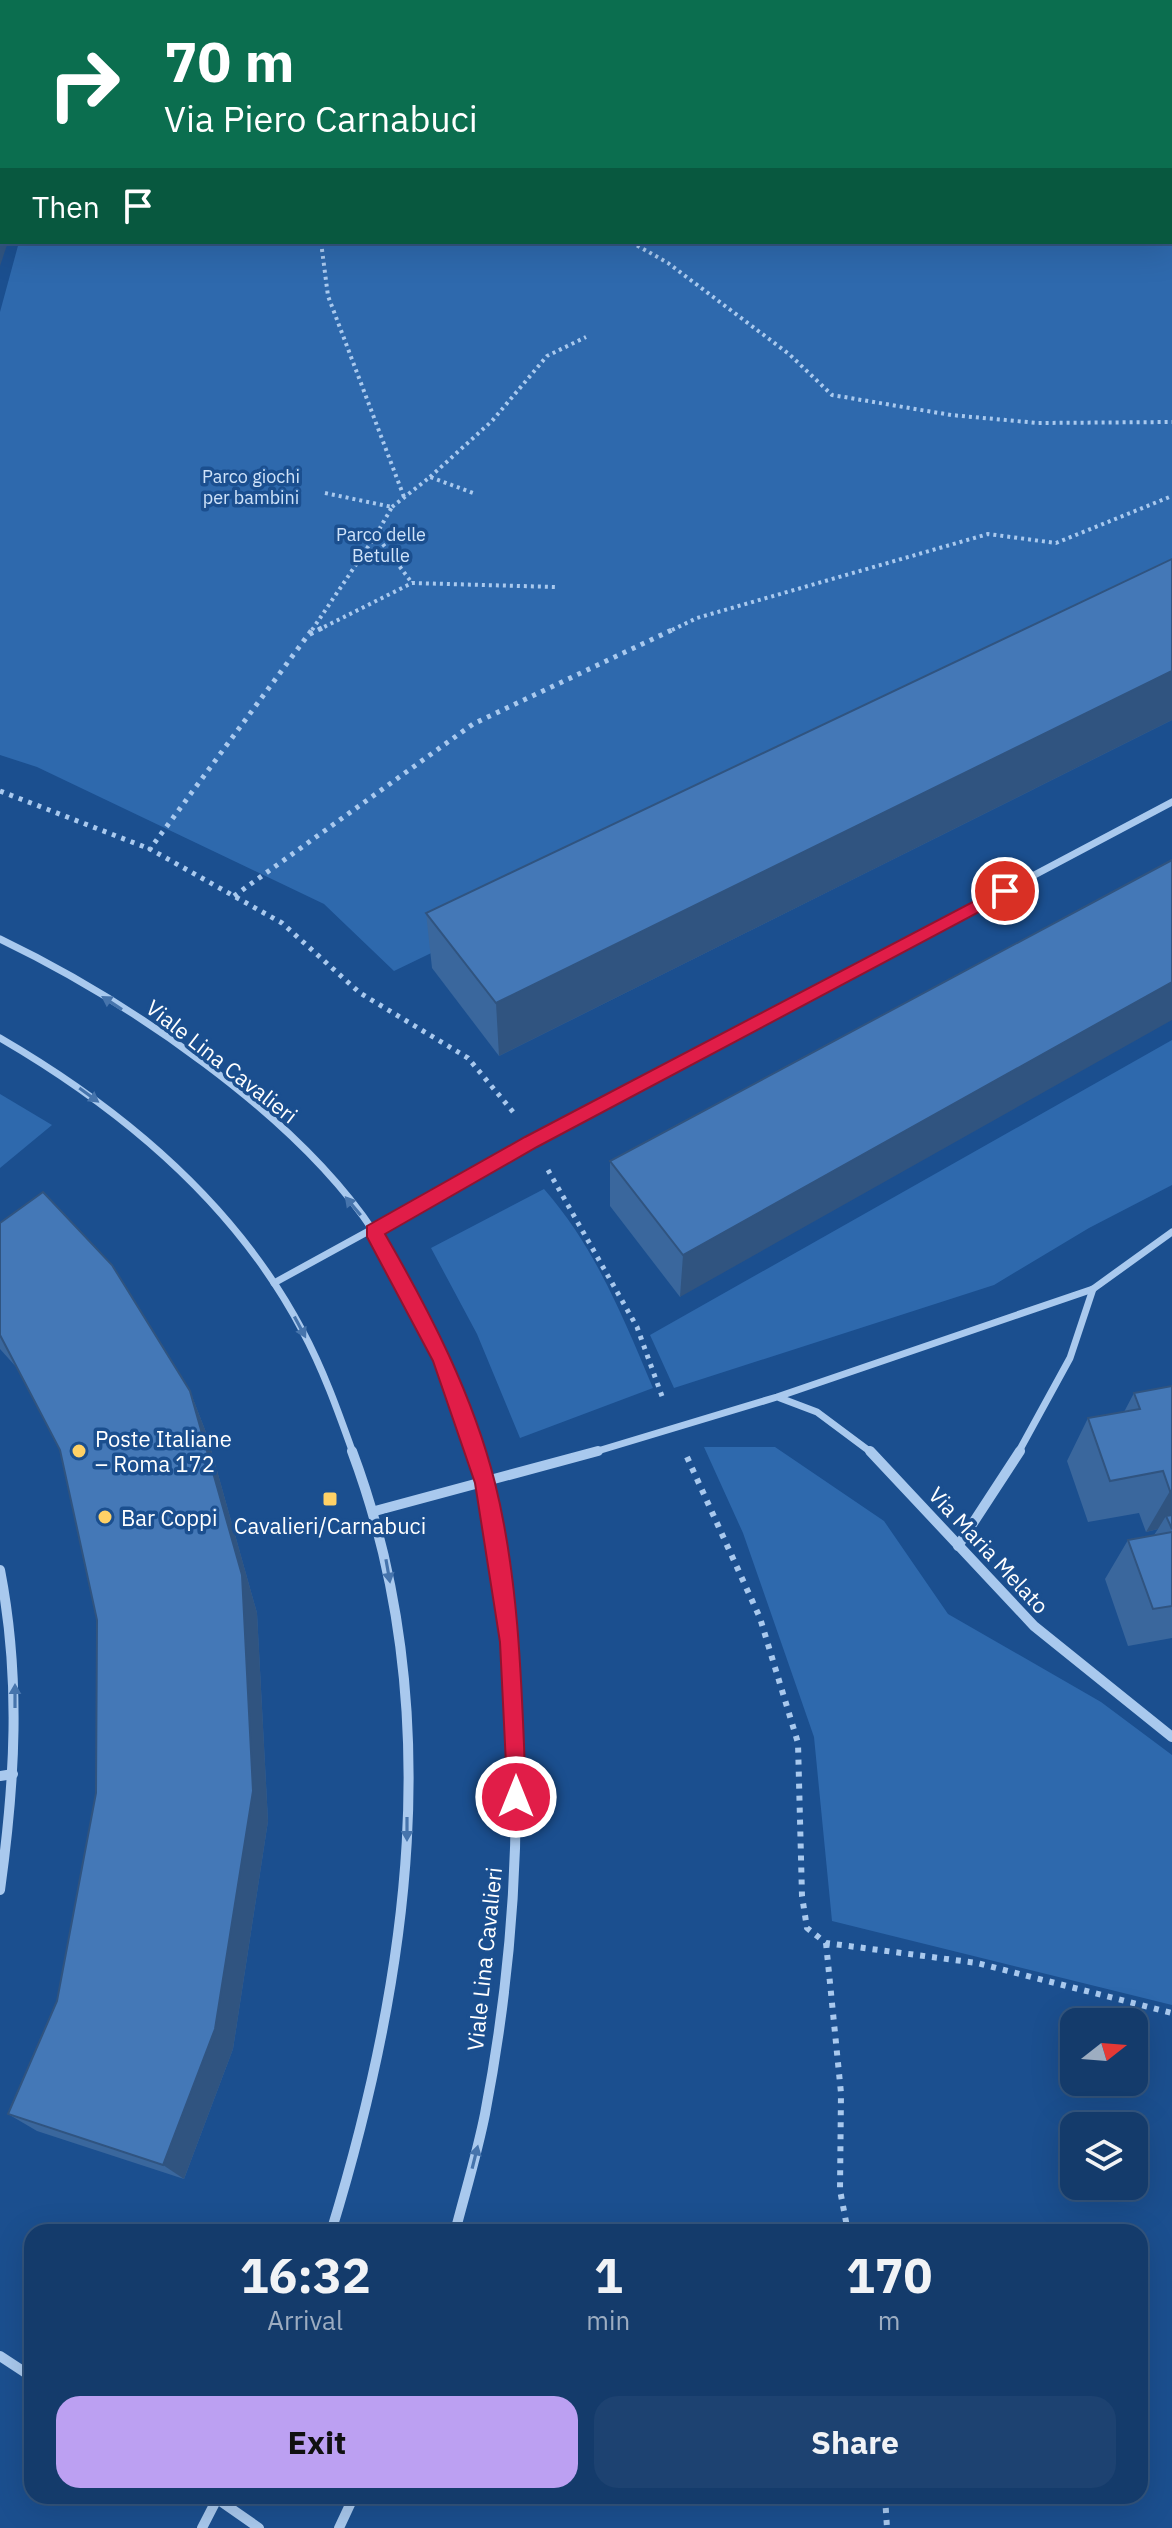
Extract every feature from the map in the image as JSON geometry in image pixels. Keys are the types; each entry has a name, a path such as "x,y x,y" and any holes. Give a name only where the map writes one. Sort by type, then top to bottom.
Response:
{"street":[{"path":"274,1283 374,1231 531,1142 1172,802"},
{"name":"Viale Lina Cavalieri","path":"0,939 93,990 172,1042 287,1136 374,1231 418,1308 443,1361 485,1483 510,1642 516,1770 515,1852 508,1948 487,2109 457,2224"},
{"path":"0,1038 64,1077 155,1147 188,1178 274,1283 308,1342 338,1408 375,1511 389,1573 406,1728 407,1877 383,2046 355,2164 334,2224"},
{"path":"375,1511 485,1483 777,1397 1093,1289 1172,1232"},
{"path":"958,1546 1060,1384 1081,1337 1093,1289"},
{"name":"Via Maria Melato","path":"777,1397 817,1412 852,1434 890,1470 1034,1626 1172,1737"},
{"path":"0,1570 15,1668 13,1774 0,1890"},
{"path":"0,1776 13,1774"},
{"path":"0,2356 24,2372"},
{"path":"202,2528 213,2504"},
{"path":"226,2504 259,2528"},
{"path":"339,2528 350,2504"}],"path":[{"path":"321,244 328,296 404,497"},
{"path":"635,244 668,263 789,354 832,395 951,415 1038,423 1172,422"},
{"path":"150,849 308,635 392,507 492,421 547,356 586,337"},
{"path":"430,477 476,494"},
{"path":"325,493 392,507"},
{"path":"234,896 473,724 697,618 988,534 1056,543 1172,496"},
{"path":"376,535 412,583"},
{"path":"308,635 412,583 556,587"},
{"path":"0,791 150,849 282,923 360,993 468,1058 517,1117 637,1327 673,1426 760,1618 798,1743 802,1896 807,1928 826,1943 977,1963 1172,2013"},
{"path":"826,1943 841,2093 840,2190 846,2224"},
{"path":"886,2504 887,2528"}],"green space":[{"name":"Parco delle Betulle","path":"18,244 1172,244 1172,595 394,971 324,904 37,767 0,755 0,312"},
{"path":"1172,1040 1172,1185 1089,1228 994,1285 674,1388 650,1335"},
{"path":"0,1094 52,1125 0,1168"},
{"path":"544,1189 593,1259 619,1309 653,1388 520,1438 477,1334 431,1248"},
{"path":"704,1447 775,1447 884,1521 948,1614 1101,1702 1172,1755 1172,2005 832,1921 814,1737 743,1533"}],"building":[{"path":"1172,559 1172,671 496,1003 426,913"},
{"path":"1172,860 1172,982 683,1255 610,1161"},
{"path":"43,1192 112,1265 190,1391 242,1575 253,1791 215,2029 163,2165 8,2114 57,2001 96,1793 97,1620 60,1450 0,1335 0,1223"},
{"path":"1172,1386 1172,1491 1163,1471 1110,1481 1088,1418 1140,1409 1134,1393"},
{"path":"1172,1515 1172,1529 1166,1516"},
{"path":"1172,1532 1172,1606 1153,1609 1128,1540"}],"place":[{"name":"Poste Italiane – Roma 172","path":"79,1451"},
{"name":"Cavalieri/Carnabuci","path":"330,1499"},
{"name":"Bar Coppi","path":"105,1517"}],"route":[{"path":"516,1797 510,1642 498,1548 485,1483 443,1361 418,1308 374,1231 531,1142 1005,891"}],"park label":[{"name":"Parco giochi per bambini","path":"251,486"}]}
